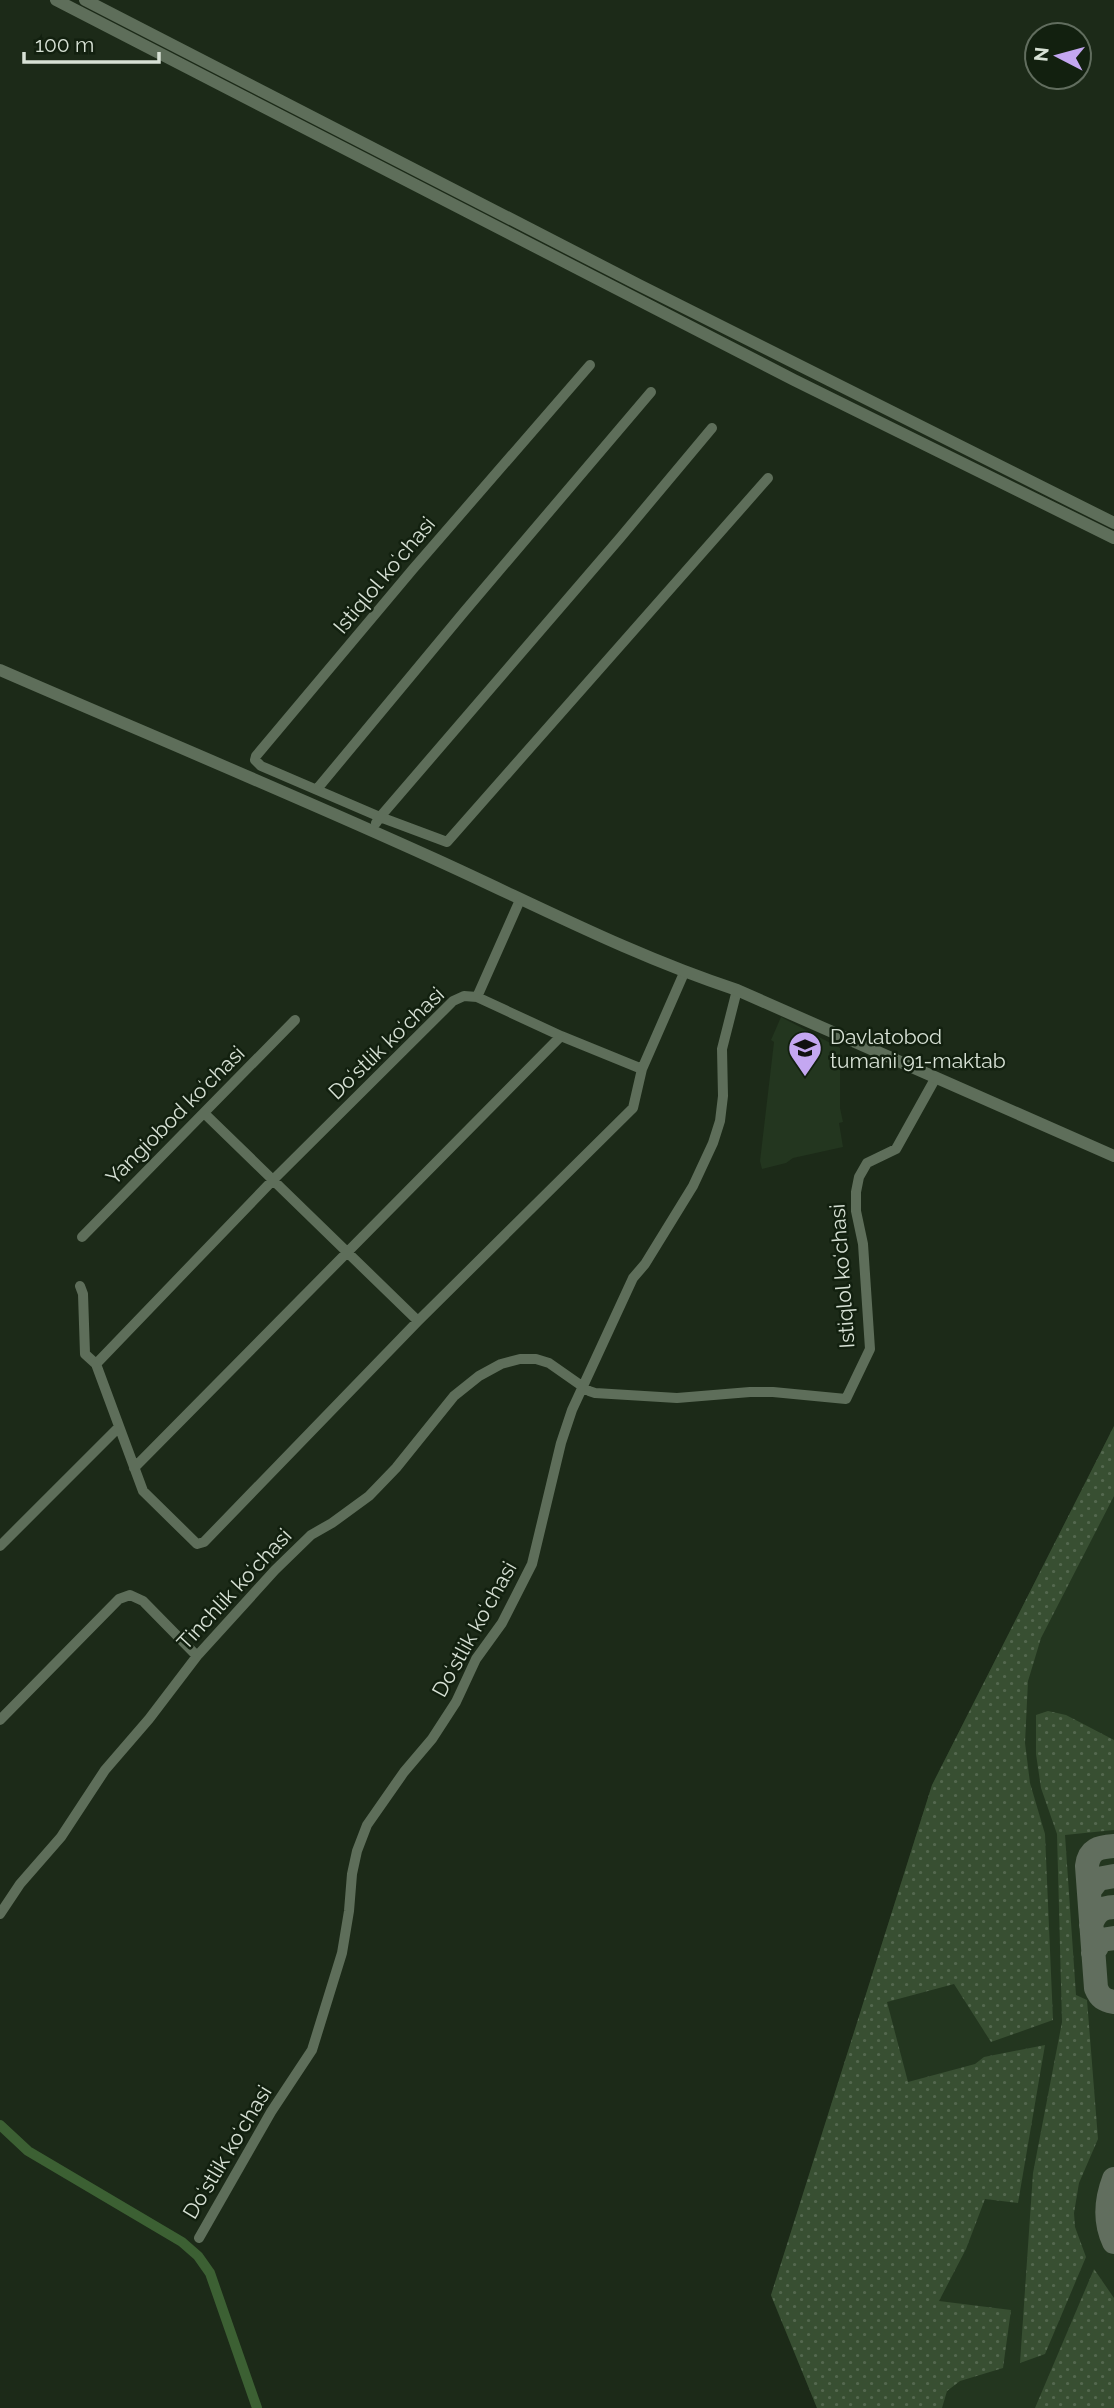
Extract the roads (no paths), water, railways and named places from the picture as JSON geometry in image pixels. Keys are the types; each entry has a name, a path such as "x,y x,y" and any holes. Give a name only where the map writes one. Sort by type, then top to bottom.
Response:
{"street":[{"path":"56,0 794,380 1114,538"},
{"path":"85,0 627,279 1114,523"},
{"name":"Istiqlol koʻchasi","path":"590,365 256,756 255,760 261,766 380,817 447,842 768,478"},
{"path":"317,789 651,392"},
{"path":"371,831 380,817 621,538 712,428"},
{"path":"0,670 371,831 684,972 737,990 1114,1156"},
{"name":"Doʻstlik koʻchasi","path":"96,1364 273,1180 453,1002 464,996 477,997 520,900"},
{"path":"80,1286 83,1294 85,1354 96,1364 143,1491 193,1542 200,1544 418,1321 633,1108 642,1069 684,972"},
{"name":"Doʻstlik koʻchasi","path":"199,2238 271,2112 312,2050 342,1953 352,1874 357,1850 367,1825 404,1772 432,1739 456,1702 476,1658 502,1623 532,1564 561,1443 583,1387 633,1278 645,1264 693,1186 713,1143 722,1109 722,1049 737,990"},
{"path":"477,997 561,1037 642,1069"},
{"name":"Yangiobod koʻchasi","path":"82,1237 295,1020"},
{"path":"134,1468 346,1251 561,1037"},
{"name":"Istiqlol koʻchasi","path":"583,1387 595,1393 628,1393 664,1398 750,1392 846,1399 870,1349 863,1244 856,1211 859,1177 867,1163 896,1149 935,1079"},
{"path":"205,1114 418,1321"},
{"name":"Tinchlik koʻchasi","path":"0,1914 20,1884 61,1837 105,1770 149,1719 197,1656 275,1570 311,1535 369,1496 396,1468 454,1396 479,1376 520,1359 536,1359 549,1363 583,1387"},
{"path":"0,1546 118,1428"},
{"path":"0,1720 119,1599 130,1595 143,1601 197,1656"}],"waterway":[{"path":"0,2125 28,2151 182,2242 198,2256 210,2273 257,2408"}],"place":[{"name":"Davlatobod tumani 91-maktab","path":"805,1078"}]}
